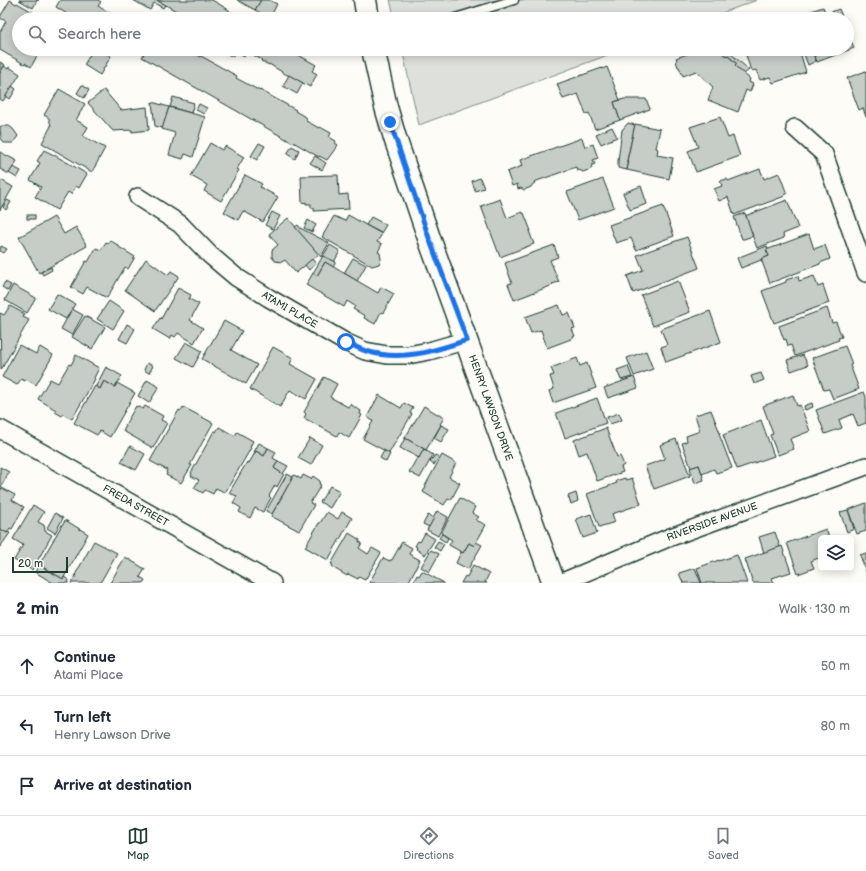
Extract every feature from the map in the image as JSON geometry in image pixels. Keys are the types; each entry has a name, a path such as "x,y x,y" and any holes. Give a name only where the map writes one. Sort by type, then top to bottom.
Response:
{"main road":[{"path":"366,0 367,12"},
{"name":"HENRY LAWSON DRIVE","path":"375,56 386,107 395,138 429,238 554,583"}],"street":[{"path":"795,128 824,154 866,273"},
{"name":"ATAMI PLACE","path":"138,197 180,224 210,255 236,277 269,298 346,342 365,351 387,355 408,355 429,351 467,340"},
{"name":"FREDA STREET","path":"0,429 272,583"},
{"name":"RIVERSIDE AVENUE","path":"560,583 668,538 866,466"}],"lane":[{"path":"475,12 514,0"}],"shaded area":[{"path":"390,0 757,0 725,12 393,12"},
{"path":"404,56 605,56 419,125"}],"building":[{"path":"10,0 33,12 12,12 12,56 37,56 31,67 0,50 0,32 6,21 0,17"},
{"path":"19,0 37,0 33,8"},
{"path":"60,0 98,0 101,2 98,6 108,12 64,12 56,7"},
{"path":"133,0 157,0 165,5 163,8 154,3 150,10"},
{"path":"157,0 212,0 231,12 178,12"},
{"path":"237,0 261,0 255,10"},
{"path":"261,0 269,0 277,4 273,12 259,12 255,10"},
{"path":"823,7 825,12 808,12"},
{"path":"839,9 840,12 831,12"},
{"path":"89,56 111,56 100,75 84,65"},
{"path":"201,56 237,76 236,78 296,110 295,111 307,118 306,121 331,133 329,137 336,141 335,143 338,145 327,160 319,157 142,57"},
{"path":"255,56 300,56 316,65 312,71 317,74 310,87 261,61 262,60"},
{"path":"682,56 728,56 737,64 735,66 750,79 749,82 753,84 750,92 746,90 738,112 708,100 713,87 696,71 683,76 678,67 676,58"},
{"path":"728,56 734,56 749,70 744,74 735,66 737,64"},
{"path":"746,56 801,56 806,72 773,83 770,77 760,80 756,70 751,71"},
{"path":"805,56 814,56 816,61 808,65"},
{"path":"815,56 833,56 817,62"},
{"path":"0,62 5,65 0,73"},
{"path":"4,66 8,69 9,67 20,74 3,101 0,99 0,73"},
{"path":"607,67 620,100 614,102 620,120 595,129 589,113 586,114 578,94 563,99 557,84"},
{"path":"866,71 866,117 863,108 859,110 847,78"},
{"path":"289,75 303,83 297,94 283,86"},
{"path":"82,85 89,90 84,98 77,93"},
{"path":"12,86 16,89 10,99 6,96"},
{"path":"59,89 85,104 76,120 88,127 83,136 105,148 92,172 42,143 51,126 49,118 44,115"},
{"path":"104,90 121,110 147,107 149,130 132,132 132,130 113,131 88,103"},
{"path":"173,97 194,103 191,113 170,107"},
{"path":"624,99 646,99 650,109 620,120 614,102"},
{"path":"152,102 169,107 163,128 155,126"},
{"path":"199,104 207,108 204,114 196,110"},
{"path":"169,107 205,117 193,157 185,154 183,159 169,155 175,133 162,129"},
{"path":"720,117 728,138 733,136 740,156 696,172 688,151 698,147 690,127"},
{"path":"628,123 635,125 627,161 629,161 627,170 618,168 618,161 622,130"},
{"path":"635,124 660,129 656,148 658,149 657,155 673,158 669,179 627,170 629,161 627,161"},
{"path":"1,126 9,126 18,136 13,143 5,143 1,140"},
{"path":"612,127 617,137 601,144 596,134"},
{"path":"582,138 585,147 593,144 598,158 593,160 595,164 592,165 591,169 583,172 579,170 577,171 576,167 534,182 535,183 531,187 524,190 521,188 518,189 517,184 512,186 507,172 522,166 520,160"},
{"path":"210,143 222,150 225,146 244,157 237,169 239,170 221,201 204,191 207,185 191,176"},
{"path":"259,143 265,146 257,160 251,156"},
{"path":"292,146 299,150 295,159 287,154"},
{"path":"44,150 87,174 79,188 76,186 71,194 68,192 57,210 35,197 41,187 30,180 40,163 37,161"},
{"path":"0,152 17,161 9,174 0,169"},
{"path":"315,156 326,163 322,170 310,163"},
{"path":"13,167 21,171 17,178 9,173"},
{"path":"760,169 764,179 779,173 787,194 734,215 728,197 719,201 714,189 722,186 720,181 727,179 728,181"},
{"path":"245,175 262,184 260,187 278,197 263,222 243,211 238,220 224,212"},
{"path":"338,175 339,195 348,194 349,209 314,211 314,208 311,208 311,204 306,204 306,202 302,203 301,176"},
{"path":"480,178 484,188 475,191 472,181"},
{"path":"603,179 614,207 578,220 567,192"},
{"path":"1,180 13,187 0,210 0,182"},
{"path":"641,186 647,204 630,210 623,193"},
{"path":"500,199 507,218 522,212 524,213 534,244 500,257 481,206"},
{"path":"7,200 11,202 6,210 3,207"},
{"path":"787,200 798,228 783,234 784,238 757,248 745,216"},
{"path":"663,206 674,236 636,250 631,238 616,243 609,225"},
{"path":"272,212 280,216 273,229 265,225"},
{"path":"745,213 753,236 742,239 734,217"},
{"path":"27,215 35,215 35,219 27,219"},
{"path":"348,215 382,234 377,242 382,244 378,252 380,253 381,259 379,264 372,266 322,237 334,216 345,221"},
{"path":"54,217 64,234 76,227 87,246 39,273 19,237"},
{"path":"371,217 386,225 381,233 366,225"},
{"path":"288,218 319,254 296,273 285,260 282,262 275,261 272,257 272,250 278,245 269,234"},
{"path":"308,220 316,225 312,232 304,228"},
{"path":"298,225 300,228 329,243 321,257 295,227"},
{"path":"809,234 814,249 825,245 830,259 770,283 761,259 769,256 766,250"},
{"path":"687,237 699,268 633,293 627,276 643,270 637,255"},
{"path":"110,240 135,257 128,269 125,267 107,298 87,287 83,294 71,287 86,261 88,262 96,248 101,250 106,242 108,243"},
{"path":"330,245 340,251 334,262 323,256"},
{"path":"554,245 558,257 550,260 559,282 514,300 508,284 512,283 505,263"},
{"path":"1,246 7,249 4,253 0,251"},
{"path":"767,246 768,249 766,250 769,256 741,268 737,258"},
{"path":"323,256 336,262 333,267 325,262 317,276 313,273"},
{"path":"353,258 366,265 357,281 344,273"},
{"path":"146,259 168,275 171,271 179,276 155,311 125,290"},
{"path":"312,259 316,264 309,270 305,265"},
{"path":"325,262 378,293 381,287 394,294 383,313 381,312 375,324 364,318 365,316 353,309 355,306 347,301 344,307 306,285 313,273 317,276"},
{"path":"51,267 52,270 43,275 41,272"},
{"path":"798,276 799,281 814,276 818,287 823,285 829,303 774,323 762,291"},
{"path":"678,281 690,312 653,326 641,295"},
{"path":"5,282 11,285 8,291 2,287"},
{"path":"13,285 36,298 27,313 5,300"},
{"path":"178,288 191,295 189,299 199,304 190,320 203,328 194,343 178,333 175,337 172,335 170,339 153,329 160,318 161,319"},
{"path":"57,294 75,304 66,319 48,309"},
{"path":"109,301 124,311 113,329 97,319"},
{"path":"559,305 563,315 569,313 575,328 572,329 575,336 547,348 541,330 531,333 525,317"},
{"path":"10,306 25,314 23,317 29,320 1,370 0,313 4,315"},
{"path":"827,308 832,323 836,322 842,337 838,338 839,340 795,356 791,345 788,346 786,339 784,340 779,326"},
{"path":"72,309 83,315 72,335 61,329"},
{"path":"710,311 721,342 666,362 661,347 667,345 661,329"},
{"path":"85,316 105,327 92,349 72,337"},
{"path":"224,321 242,331 231,350 257,365 246,384 202,359"},
{"path":"127,324 135,329 127,343 119,339"},
{"path":"186,342 202,351 193,367 176,358"},
{"path":"19,345 36,354 40,347 53,355 36,385 26,379 25,381 21,379 17,385 2,377"},
{"path":"845,346 859,389 833,399 829,389 824,390 812,358"},
{"path":"273,347 293,358 290,364 317,379 306,399 290,390 280,407 250,389"},
{"path":"646,351 653,369 634,376 627,358"},
{"path":"76,355 99,368 94,378 95,379 72,419 55,412 56,410 38,399 50,379 58,383 69,364 71,365"},
{"path":"803,355 808,365 791,371 787,360"},
{"path":"577,358 580,366 587,363 596,388 553,403 549,391 554,389 550,376 554,375 551,368"},
{"path":"147,363 153,366 149,373 144,370"},
{"path":"628,366 632,377 621,380 617,370"},
{"path":"106,367 122,376 115,387 104,381 100,389 96,386"},
{"path":"761,373 764,380 754,384 751,376"},
{"path":"324,377 337,384 330,397 348,407 350,404 361,411 360,414 362,415 349,438 339,432 337,436 304,418 306,414 304,412"},
{"path":"634,377 638,388 608,398 604,388"},
{"path":"147,380 159,387 149,403 138,396"},
{"path":"104,381 115,387 117,383 135,393 110,437 100,431 97,435 74,423 95,386 100,389"},
{"path":"864,392 866,397 866,423 858,426 853,414 839,420 842,428 825,434 816,410"},
{"path":"379,395 401,408 404,403 413,408 410,413 412,414 389,453 363,439 373,421 367,417"},
{"path":"793,395 797,406 800,405 810,431 790,439 794,449 778,455 770,435 773,434 763,406"},
{"path":"597,398 606,423 565,438 556,413"},
{"path":"812,403 813,407 805,410 804,406"},
{"path":"136,406 143,409 145,406 163,416 161,420 167,423 153,448 123,431"},
{"path":"424,406 444,418 426,450 405,438"},
{"path":"183,407 213,423 190,465 192,465 181,483 166,475 167,470 150,461 179,410 181,411"},
{"path":"711,410 732,468 716,473 714,469 702,474 699,465 691,468 682,443 687,441 686,436 700,431 695,415"},
{"path":"619,413 622,420 610,424 607,417"},
{"path":"761,420 774,456 737,469 723,435"},
{"path":"441,425 449,429 441,442 434,438"},
{"path":"219,427 235,436 237,432 253,441 250,447 251,448 226,491 224,492 216,488 213,494 205,490 203,493 194,488 199,480 191,476 191,473 214,431 216,432"},
{"path":"606,428 617,457 620,456 624,465 621,467 623,472 597,481 587,452 579,455 574,440"},
{"path":"310,438 322,445 311,465 298,458"},
{"path":"405,438 424,449 419,458 400,448"},
{"path":"676,439 690,476 654,489 645,466 665,459 660,445"},
{"path":"259,443 268,448 264,456 256,451 254,452"},
{"path":"130,446 145,454 136,470 121,462"},
{"path":"268,448 276,452 273,458 278,461 274,468 284,474 277,487 275,485 269,496 271,498 263,512 255,508 250,518 239,512 241,508 233,503 237,496 229,493 247,462 249,463 256,451 264,456"},
{"path":"424,449 433,455 420,478 409,472"},
{"path":"384,451 390,454 386,462 380,458"},
{"path":"435,455 439,457 434,465 430,462"},
{"path":"442,455 456,463 449,477 460,483 451,500 448,499 444,505 423,492"},
{"path":"278,461 288,466 283,474 274,468"},
{"path":"699,465 704,480 695,483 690,468"},
{"path":"0,467 9,472 0,489"},
{"path":"287,474 293,477 272,514 266,511"},
{"path":"294,475 301,479 303,475 311,479 313,476 320,481 319,484 321,485 310,503 314,505 299,531 271,516"},
{"path":"625,478 626,480 632,478 641,504 612,514 615,522 599,527 587,494 617,483 616,481"},
{"path":"330,486 340,491 330,508 320,502"},
{"path":"2,488 15,495 12,500 24,507 12,529 10,528 7,533 0,529 0,491"},
{"path":"576,493 578,501 571,504 568,496"},
{"path":"460,498 475,507 472,513 479,517 476,520 486,525 474,546 469,543 463,553 449,545 452,540 441,533"},
{"path":"866,503 866,531 857,534 848,510"},
{"path":"33,505 44,512 38,522 44,525 45,531 52,535 32,570 14,560 23,545 13,539"},
{"path":"848,510 854,529 847,532 840,512"},
{"path":"437,511 448,517 438,536 427,530"},
{"path":"327,512 338,519 342,512 352,518 328,560 305,547"},
{"path":"55,513 63,518 55,533 47,528"},
{"path":"591,514 597,533 583,538 576,519"},
{"path":"428,515 434,518 429,527 423,524"},
{"path":"65,520 88,534 63,579 39,565"},
{"path":"0,529 10,533 0,547"},
{"path":"826,529 828,535 818,535 818,558 811,561 814,568 798,574 787,543"},
{"path":"775,532 780,547 764,553 759,537"},
{"path":"349,533 360,540 359,542 362,543 359,548 368,554 372,548 381,553 365,580 359,577 358,579 348,574 347,576 332,567 333,565 331,564"},
{"path":"425,533 435,539 425,555 416,549 417,547 415,546 418,541 420,542"},
{"path":"442,534 448,538 446,542 439,538"},
{"path":"94,541 117,553 100,583 71,583 76,576 75,575"},
{"path":"438,541 444,544 440,551 434,547"},
{"path":"402,542 412,548 409,554 420,560 408,583 369,583 383,558 390,561 392,560"},
{"path":"476,542 482,545 468,569 456,563 461,552 463,553 469,543 474,546"},
{"path":"782,546 791,572 772,578 774,583 753,583 745,559"},
{"path":"431,550 439,554 429,572 421,567"},
{"path":"866,553 866,572 860,555"},
{"path":"737,555 747,583 702,583 697,568"},
{"path":"125,557 145,569 140,577 145,580 143,583 110,583"},
{"path":"39,565 63,579 64,577 69,580 68,583 53,583 35,572"},
{"path":"473,565 489,574 485,582 487,583 461,583 465,576 467,577"},
{"path":"695,568 701,583 683,583 679,573"},
{"path":"422,571 444,583 413,583 417,575 419,576"}],"route":[{"path":"346,342 365,351 387,355 408,355 429,351 467,340 429,238 390,122"}]}
